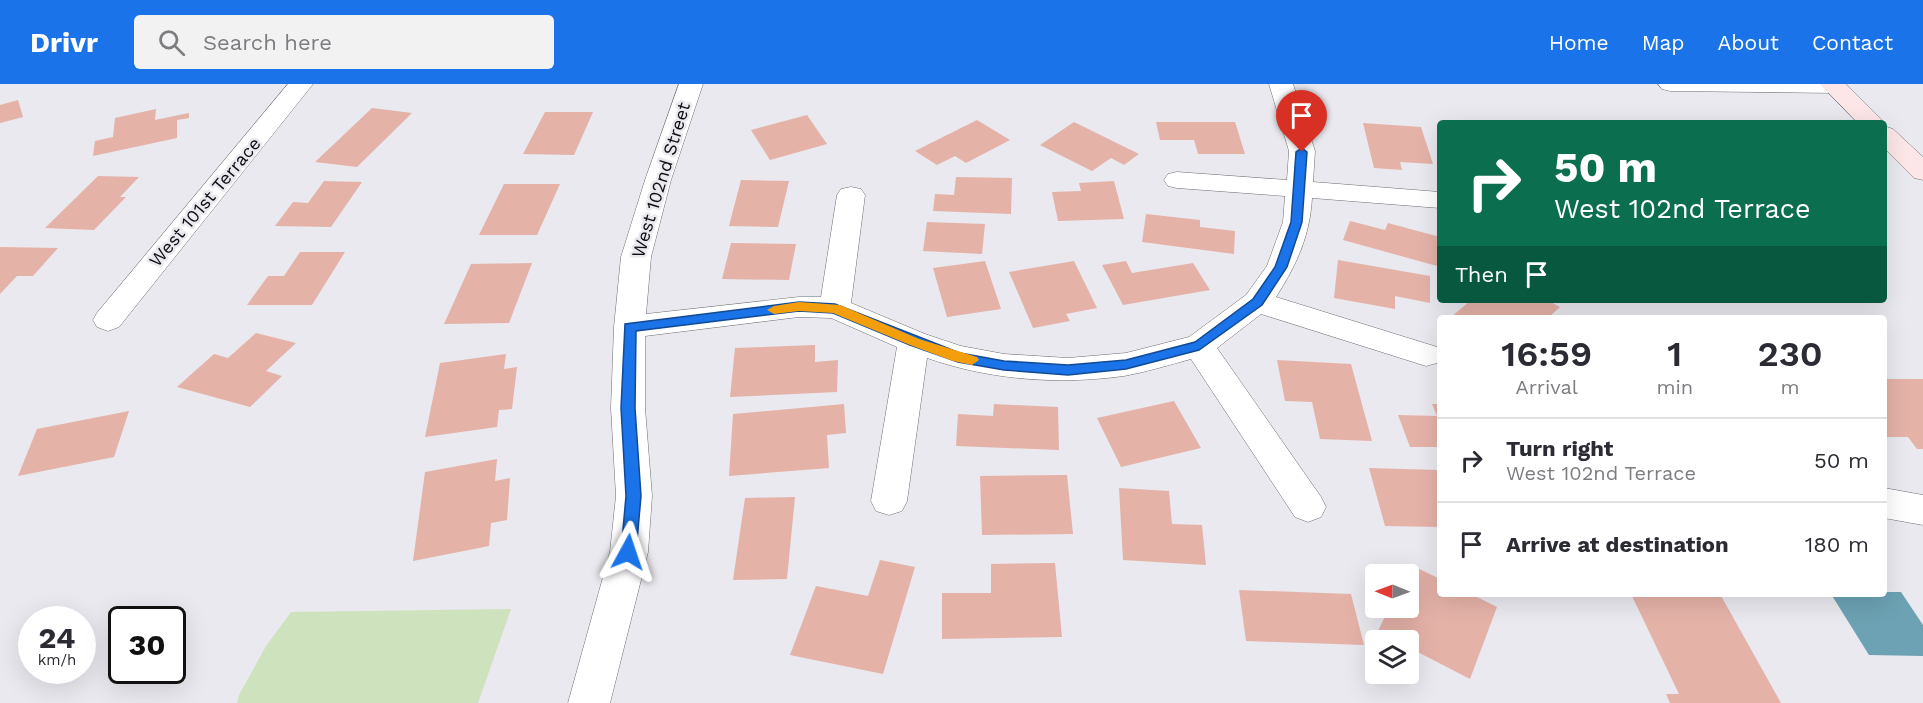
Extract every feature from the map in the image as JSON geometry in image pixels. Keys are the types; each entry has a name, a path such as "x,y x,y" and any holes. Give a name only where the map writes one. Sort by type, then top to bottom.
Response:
{"main road":[{"path":"1833,85 1869,120"},
{"path":"1887,137 1923,172"}],"street":[{"name":"West 101st Terrace","path":"108,320 302,84"},
{"name":"West 102nd Street","path":"589,703 628,552 634,496 628,408 630,327 636,257 658,180 691,84"},
{"path":"630,327 799,307 835,308 914,342 958,357 1004,365 1068,370 1126,364 1199,346 1257,302 1281,267 1297,222 1302,152 1281,84"},
{"path":"1670,84 1833,85"},
{"path":"1177,180 1437,200"},
{"path":"835,308 851,195"},
{"path":"1257,302 1426,355"},
{"path":"889,501 914,342"},
{"path":"1199,346 1308,507"},
{"path":"1887,504 1923,510"}],"green space":[{"path":"511,609 478,703 237,703 239,695 266,646 291,612"}],"water":[{"path":"1887,592 1901,592 1923,625 1923,656 1869,655 1833,597 1887,597"}],"building":[{"path":"18,100 23,117 0,123 0,105"},
{"path":"372,108 412,113 357,167 315,162"},
{"path":"156,109 155,120 189,113 189,118 177,120 177,138 93,156 95,141 113,137 115,118"},
{"path":"545,112 593,112 574,155 523,154"},
{"path":"807,115 827,144 770,160 751,130"},
{"path":"977,120 1010,140 966,163 955,156 937,165 915,151"},
{"path":"1074,122 1139,154 1124,165 1111,158 1092,171 1040,145"},
{"path":"1156,122 1235,122 1245,154 1198,154 1194,140 1160,140"},
{"path":"1363,123 1421,127 1433,164 1400,162 1402,170 1374,168"},
{"path":"98,176 139,177 120,197 126,197 94,230 45,228"},
{"path":"956,177 1012,178 1011,214 933,211 935,194 954,195"},
{"path":"741,180 789,181 778,227 729,226"},
{"path":"324,181 362,182 331,227 275,226 293,202 308,203"},
{"path":"1114,181 1124,219 1058,221 1052,192 1081,191 1079,183"},
{"path":"504,184 560,184 537,235 479,235"},
{"path":"1146,214 1200,220 1200,227 1235,231 1234,254 1142,242"},
{"path":"1350,221 1385,230 1388,223 1437,236 1437,266 1343,240"},
{"path":"927,222 985,224 982,254 923,251"},
{"path":"731,243 796,244 789,280 722,279"},
{"path":"0,247 58,248 33,276 17,276 0,294"},
{"path":"300,252 345,252 312,305 247,305 268,276 284,276"},
{"path":"1338,260 1430,276 1430,303 1395,296 1395,309 1334,298"},
{"path":"985,261 1001,309 947,317 933,268"},
{"path":"1074,261 1097,308 1066,314 1070,321 1033,328 1009,272"},
{"path":"1126,261 1132,273 1193,263 1210,290 1123,305 1102,265"},
{"path":"532,263 509,323 444,324 471,264"},
{"path":"1468,303 1553,303 1560,307 1551,315 1454,315"},
{"path":"256,333 296,343 266,371 282,376 250,407 177,387 214,354 228,358"},
{"path":"815,345 815,362 838,360 837,392 730,397 735,348"},
{"path":"506,354 504,369 517,367 512,409 499,410 497,427 425,437 440,363"},
{"path":"1277,360 1351,364 1372,441 1320,439 1312,402 1285,401"},
{"path":"1887,379 1923,379 1923,449 1917,449 1908,437 1887,437"},
{"path":"1174,401 1201,448 1121,467 1097,418"},
{"path":"844,404 846,433 827,435 829,468 729,476 733,414"},
{"path":"994,404 1058,407 1059,450 956,446 958,414 993,416"},
{"path":"1432,404 1437,404 1437,416"},
{"path":"129,411 114,457 18,476 37,429"},
{"path":"1398,415 1437,416 1437,447 1410,447"},
{"path":"497,459 495,481 510,478 507,520 491,523 489,546 413,561 425,472"},
{"path":"1369,468 1437,470 1437,527 1385,526"},
{"path":"1067,475 1073,534 982,535 980,476"},
{"path":"1119,488 1169,491 1172,524 1202,525 1206,565 1123,560"},
{"path":"795,497 787,579 733,580 745,498"},
{"path":"880,560 915,567 883,674 790,655 816,586 868,596"},
{"path":"1055,563 1062,637 942,639 942,593 991,593 991,564"},
{"path":"1419,569 1437,578 1437,597 1477,597 1497,607 1470,679 1419,653 1419,630 1378,630 1384,618 1419,618"},
{"path":"1239,590 1351,594 1364,645 1246,641"},
{"path":"1632,597 1722,597 1781,703 1670,703 1666,694 1679,694"}],"slow traffic":[{"path":"774,310 799,307 835,308 914,342 972,360"}],"route":[{"path":"628,552 634,496 628,408 630,327 799,307 835,308 914,342 958,357 1004,365 1068,370 1126,364 1199,346 1257,302 1281,267 1297,222 1302,152"}]}
